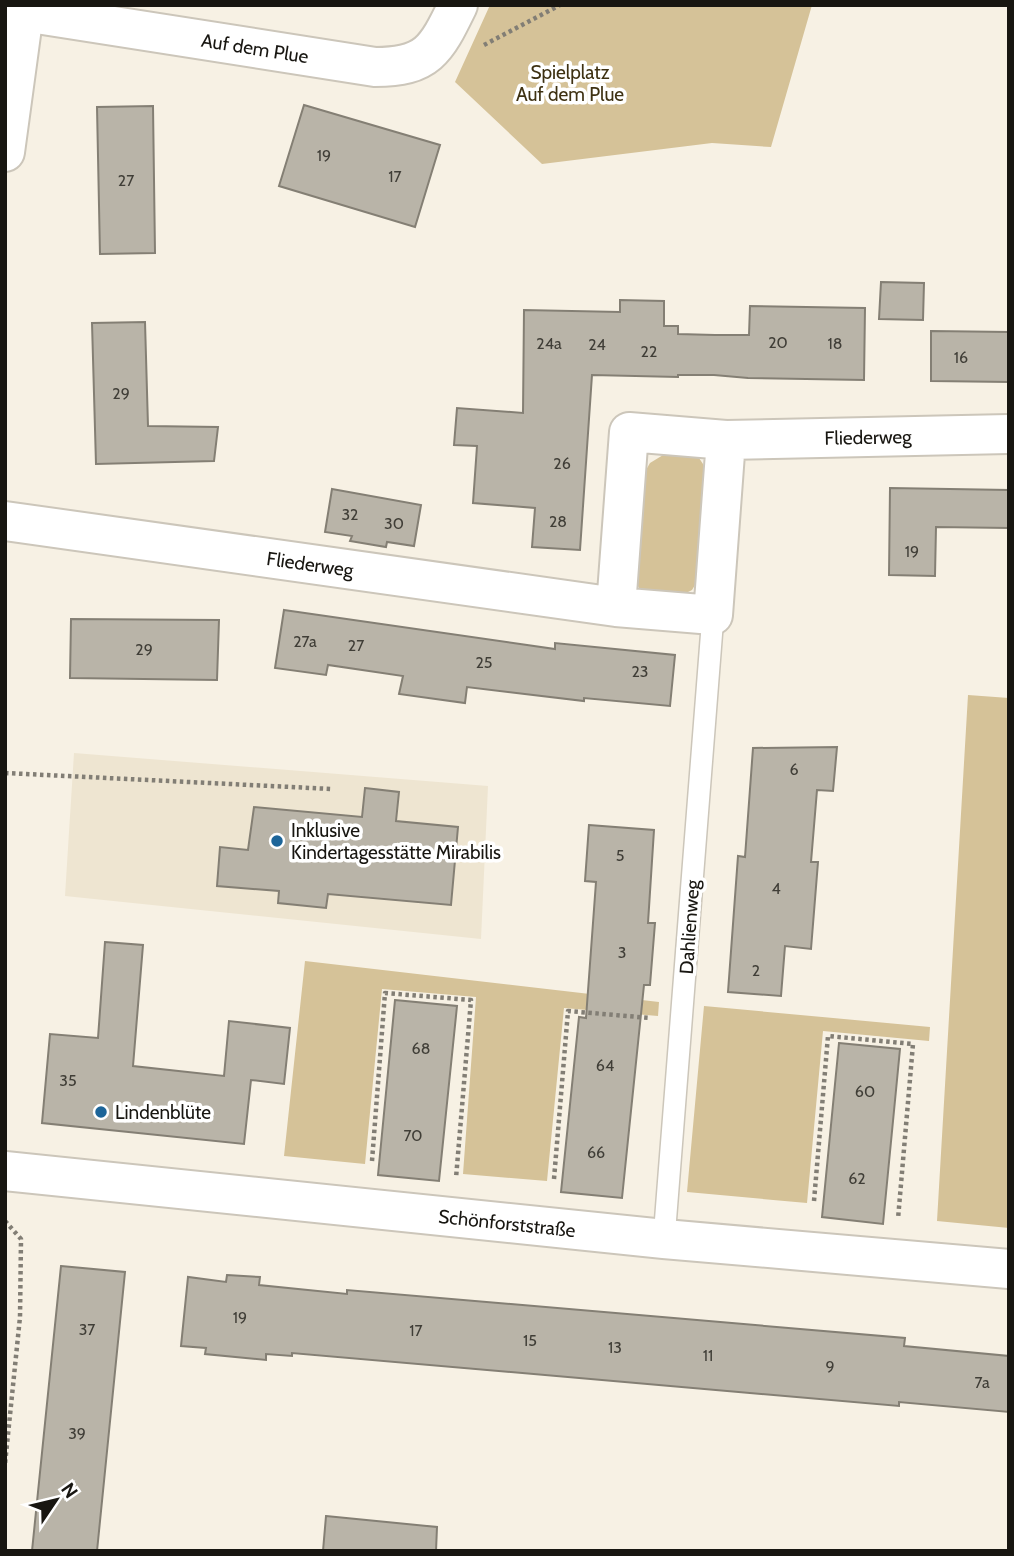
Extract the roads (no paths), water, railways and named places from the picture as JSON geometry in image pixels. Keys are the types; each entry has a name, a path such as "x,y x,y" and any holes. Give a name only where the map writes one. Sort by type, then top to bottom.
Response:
{"street":[{"name":"Auf dem Plue","path":"24,9 375,67 396,67 412,64 438,44 457,5"},
{"path":"5,152 24,9"},
{"name":"Fliederweg","path":"616,607 629,432 726,440 1009,434"},
{"path":"713,615 726,440"},
{"name":"Fliederweg","path":"5,521 616,607 713,615"},
{"name":"Schönforststraße","path":"5,1171 664,1239 1009,1269"}],"lane":[{"name":"Dahlienweg","path":"664,1239 713,615"}],"place":[{"name":"Inklusive Kindertagesstätte Mirabilis","path":"277,841"},
{"name":"Lindenblüte","path":"101,1112"}],"park label":[{"name":"Spielplatz Auf dem Plue","path":"570,83"}]}
